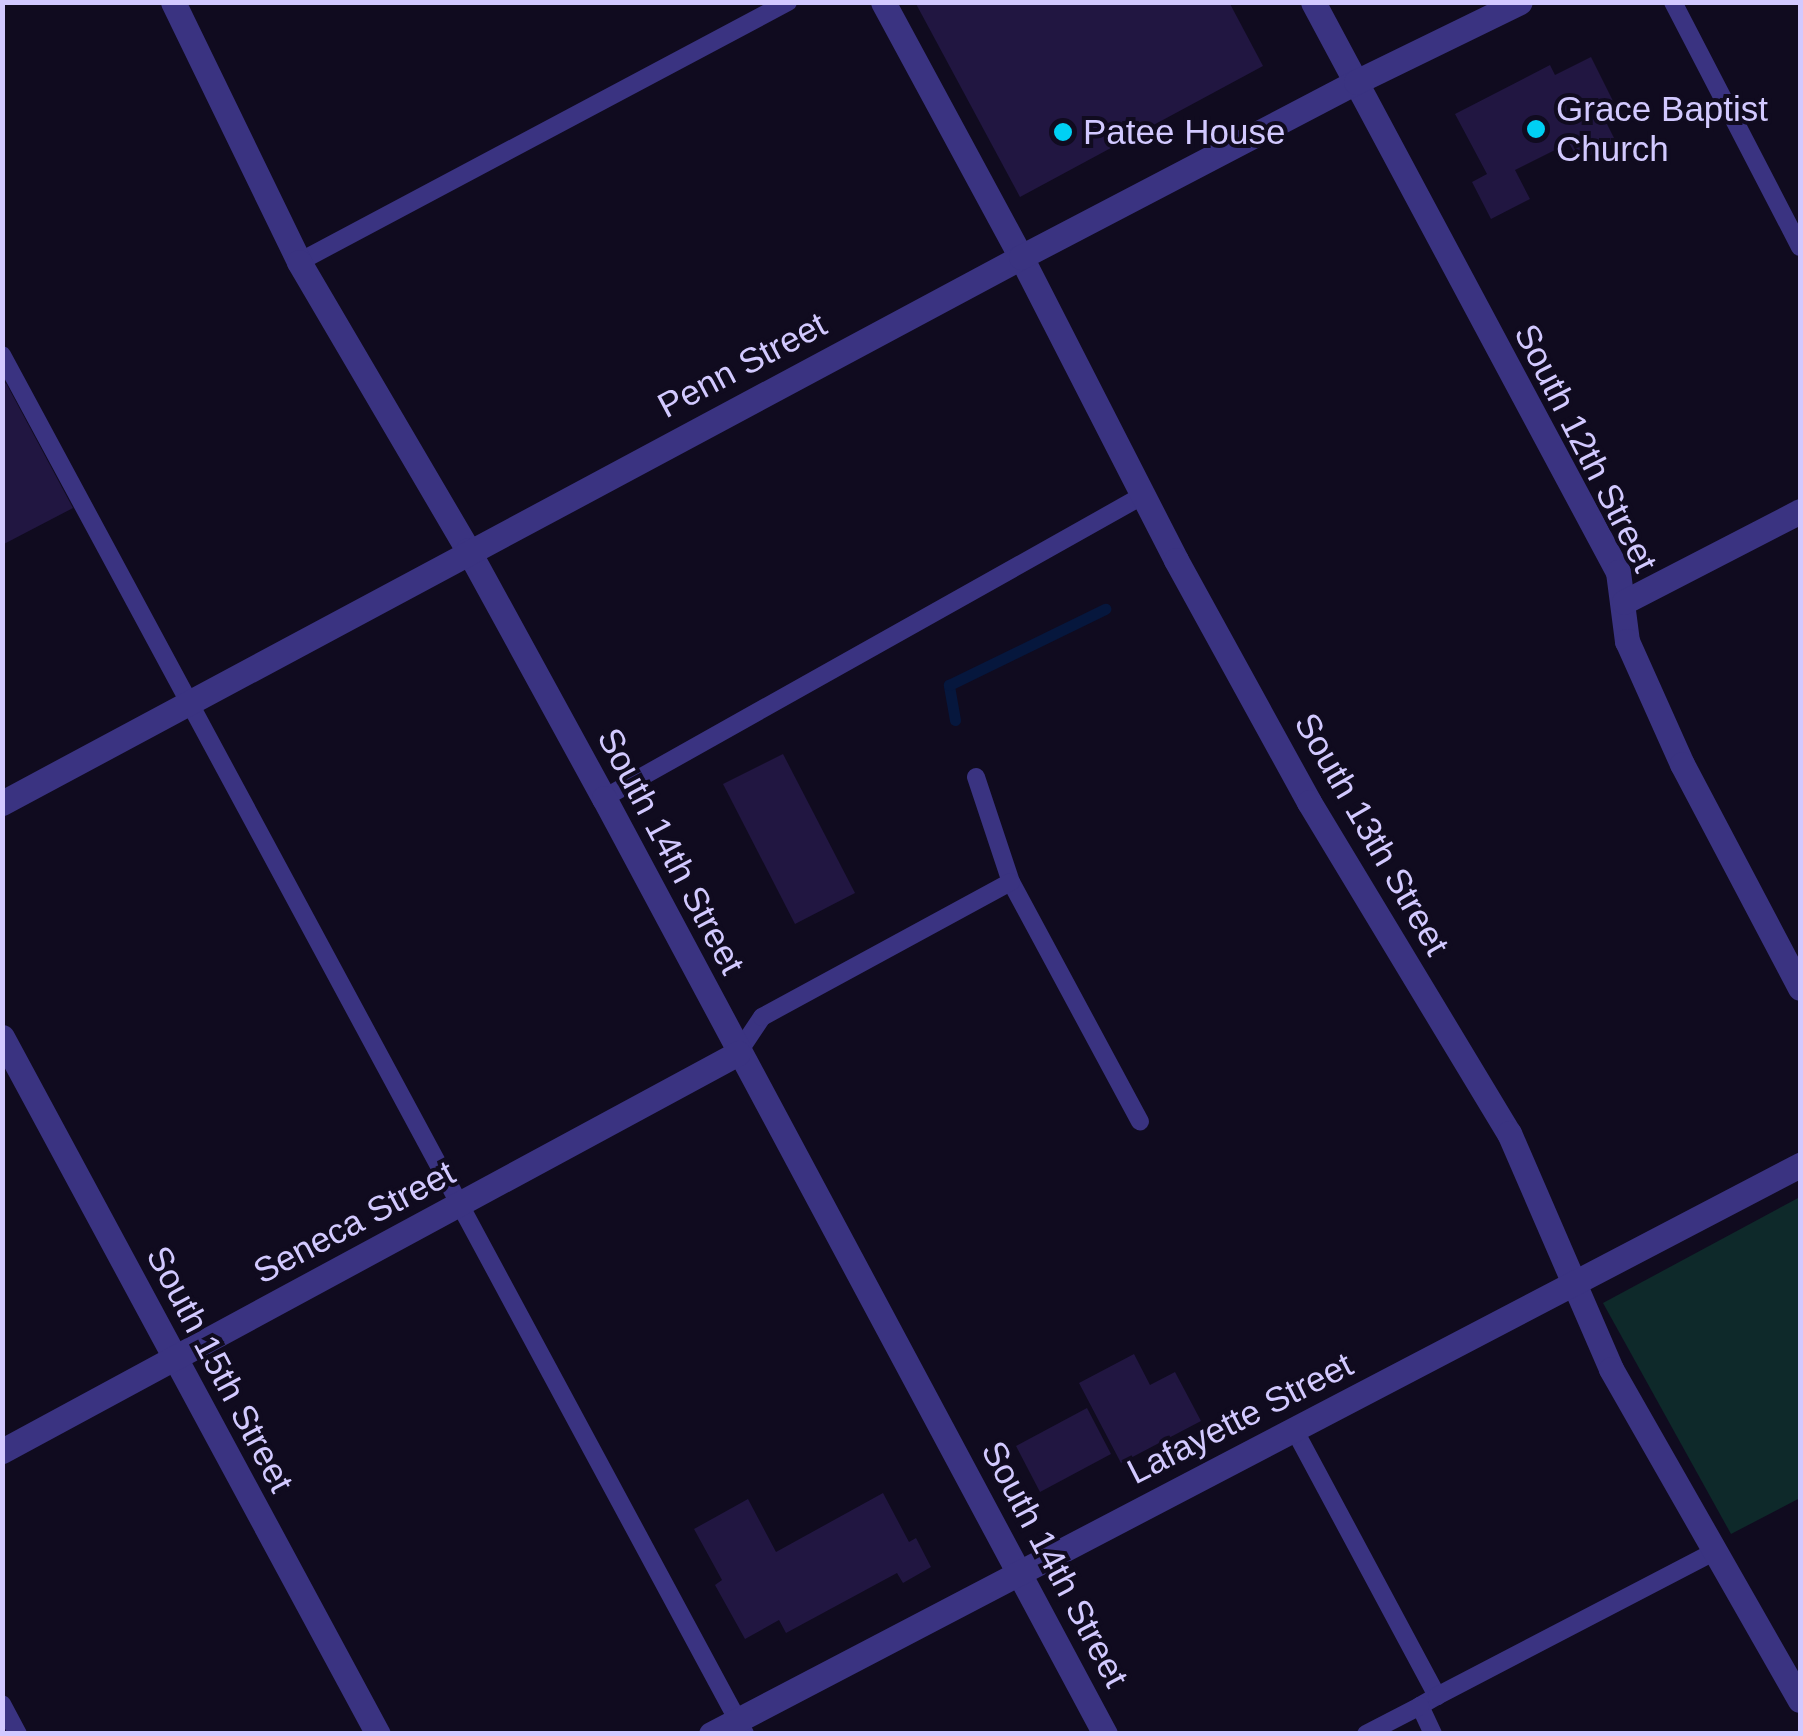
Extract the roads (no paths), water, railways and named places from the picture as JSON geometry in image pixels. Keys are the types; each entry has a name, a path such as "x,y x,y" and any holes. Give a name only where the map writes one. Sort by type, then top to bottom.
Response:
{"street":[{"name":"South 14th Street","path":"174,2 299,262 468,550 604,798 1105,1734"},
{"name":"South 13th Street","path":"883,2 1021,257 1142,496 1309,802 1509,1132 1611,1369 1800,1700"},
{"name":"South 12th Street","path":"1313,2 1618,572 1627,640 1682,764 1800,988"},
{"name":"Penn Street","path":"2,802 1021,257 1356,82 1520,2"},
{"path":"1624,602 1800,511"},
{"name":"South 15th Street","path":"2,1037 378,1734"},
{"name":"Seneca Street","path":"2,1451 738,1052"},
{"name":"Lafayette Street","path":"711,1734 741,1727 1019,1569 1295,1431 1800,1165"}],"lane":[{"path":"299,262 788,2"},
{"path":"1673,2 1800,248"},
{"path":"2,354 741,1727"},
{"path":"604,798 1142,496"},
{"path":"976,778 1011,882 1140,1122"},
{"path":"738,1052 762,1017 1011,882"},
{"path":"1295,1431 1428,1701 1433,1734"},
{"path":"1366,1734 1716,1551"},
{"path":"2,1704 18,1734"}],"waterway":[{"path":"955,720 949,685 1105,609"}],"place":[{"name":"Grace Baptist Church","path":"1536,129"},
{"name":"Patee House","path":"1063,132"}]}
